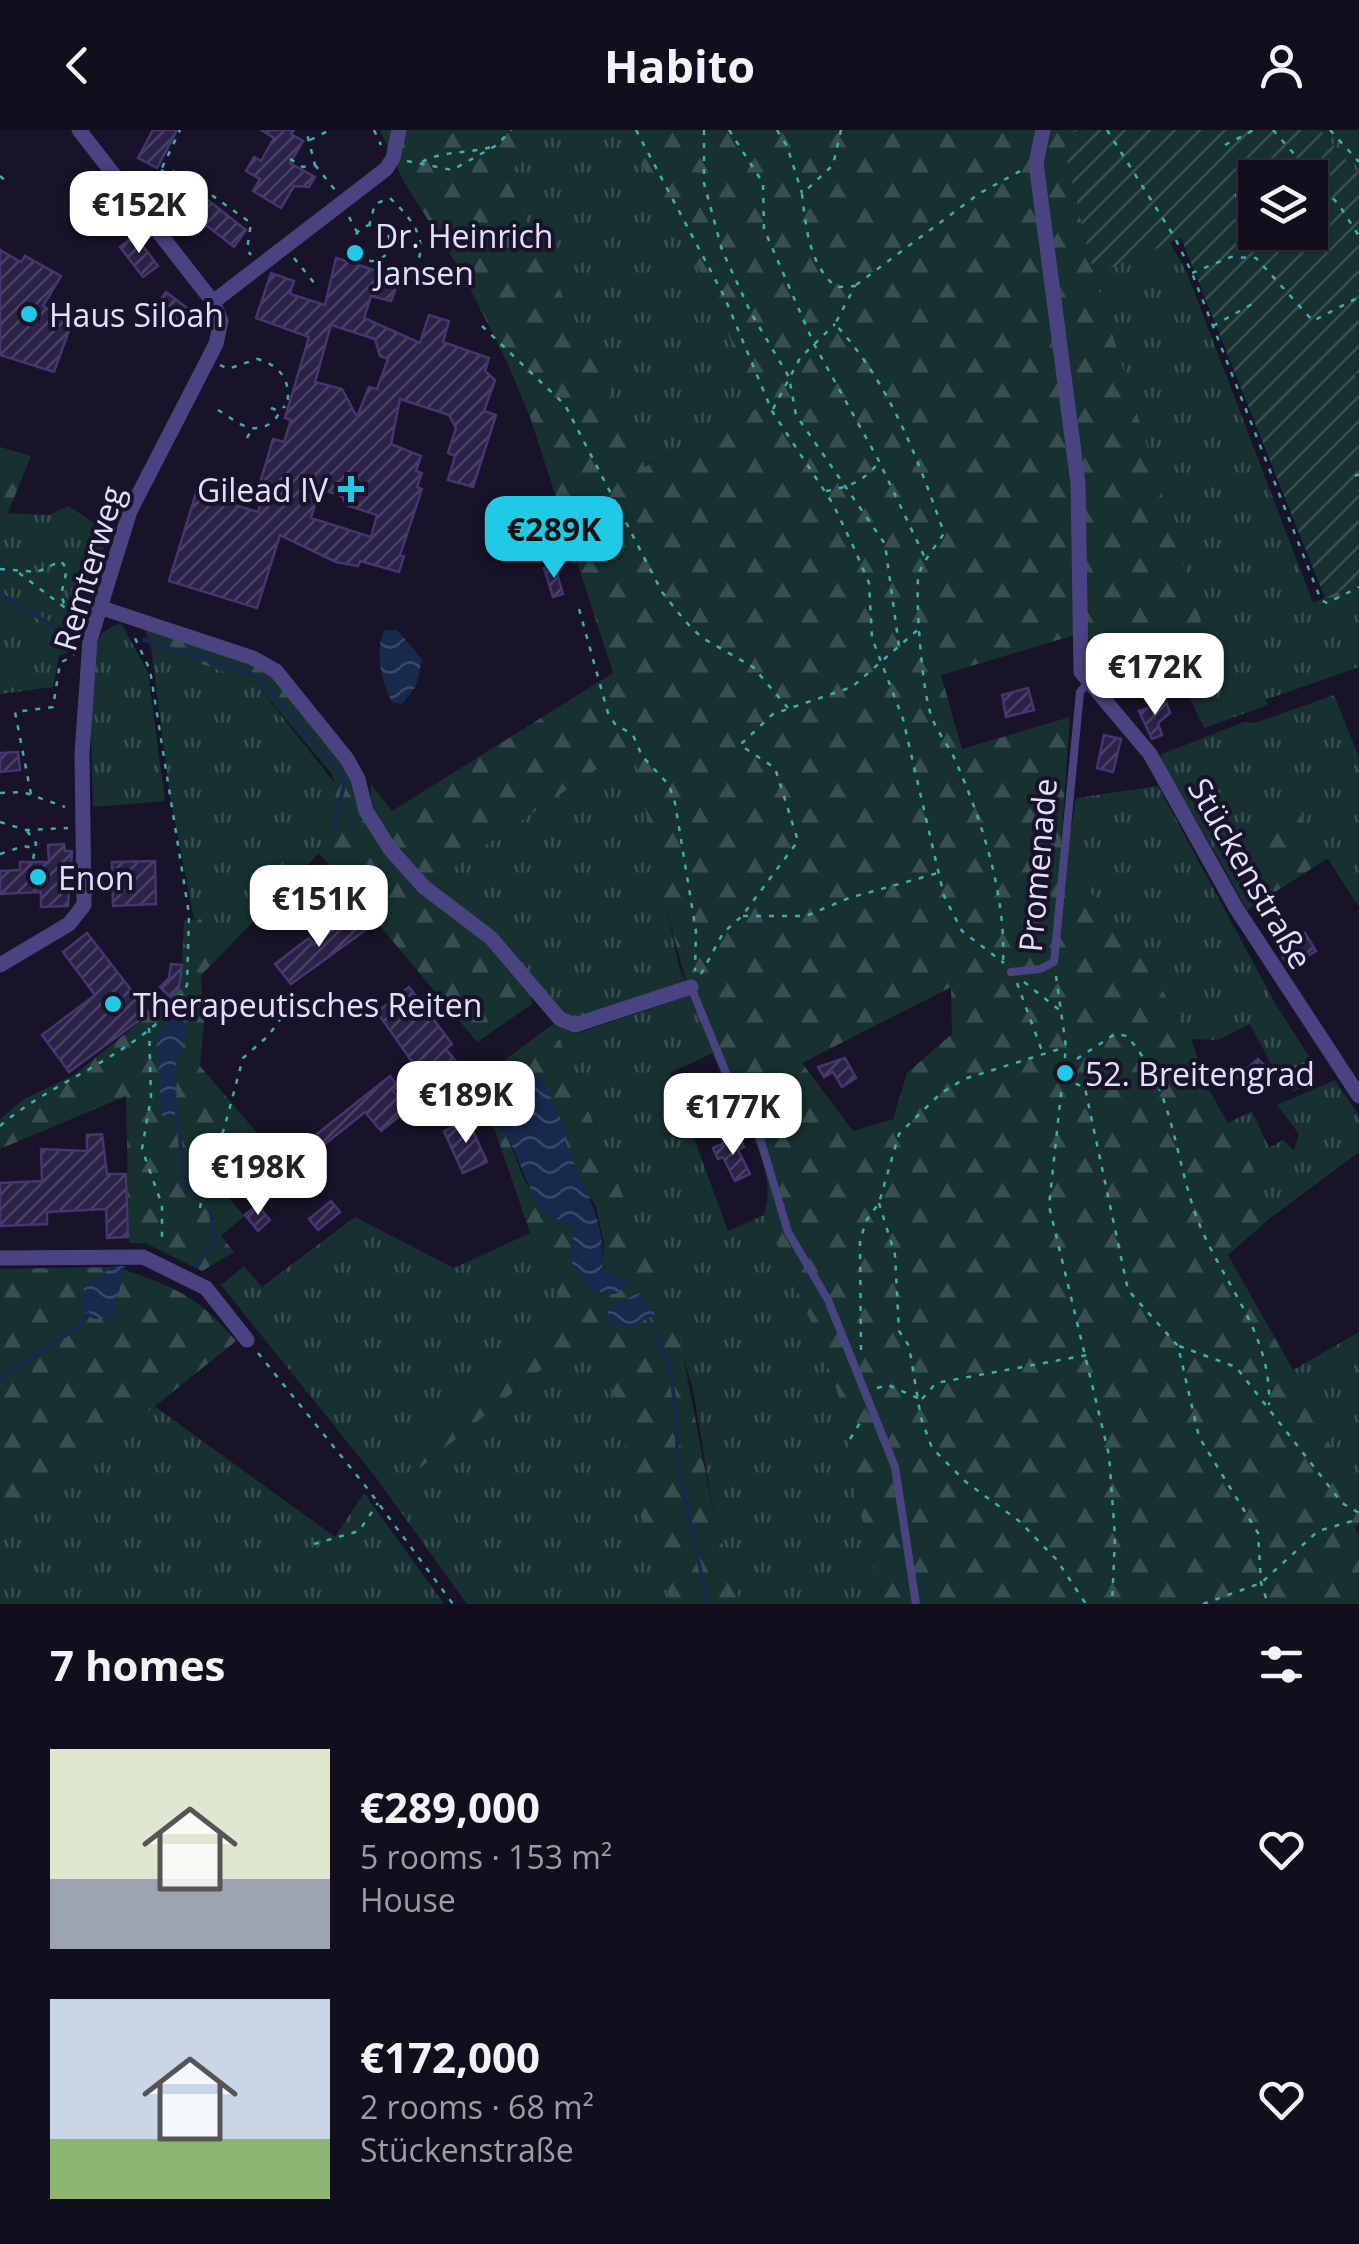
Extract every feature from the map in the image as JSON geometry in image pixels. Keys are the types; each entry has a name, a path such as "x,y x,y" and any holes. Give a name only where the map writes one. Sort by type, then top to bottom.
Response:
{"street":[{"path":"80,130 213,302 260,268 338,197 386,169 394,158 399,130"},
{"name":"Promenade","path":"1042,130 1036,162 1078,483 1078,664 1088,682"},
{"name":"Remterweg","path":"0,966 82,911 87,894 82,754 88,652 136,495 209,360 221,321 213,302"},
{"path":"101,603 130,618 254,658 276,671 354,768 366,811 390,849 424,888 512,960 560,1019 575,1025 691,987"},
{"name":"Stückenstraße","path":"1088,682 1150,754 1236,908 1359,1096"},
{"path":"0,1258 143,1257 206,1288 247,1340"}],"lane":[{"name":"Promenade","path":"1054,962 1080,692 1088,682"},
{"path":"1011,972 1040,969 1054,962"},
{"path":"691,987 733,1090 760,1138 788,1232 828,1300 895,1466 916,1604"}],"path":[{"path":"130,198 161,170 180,130"},
{"path":"306,130 314,165 358,233"},
{"path":"308,140 330,130"},
{"path":"374,130 383,151"},
{"path":"497,145 470,154 438,154 420,163 452,170 497,145 511,130"},
{"path":"636,130 724,296 772,410 824,491 869,583 872,638 904,718 944,896 962,931 1011,972 1031,1012 1042,1052"},
{"path":"704,130 704,183 722,250 751,313 789,377 796,414 885,544 900,646"},
{"path":"728,130 763,183 764,229 814,344 880,461 927,562"},
{"path":"777,130 787,146 802,194 807,238 824,277 836,287 855,286"},
{"path":"802,194 833,165 841,130"},
{"path":"1108,130 1175,238 1192,273 1315,590 1328,603 1359,587"},
{"path":"1225,145 1254,130"},
{"path":"1274,130 1339,204 1359,236"},
{"path":"1330,130 1359,162"},
{"path":"1285,160 1294,153"},
{"path":"290,160 303,167 314,165"},
{"path":"772,410 789,377 835,324 855,286 980,192 1036,162"},
{"path":"161,170 171,176 175,169 251,223 247,250 260,268"},
{"path":"0,176 7,182"},
{"path":"1234,196 1238,193"},
{"path":"370,226 375,204 390,198 415,228 423,246 421,260 411,273 445,280 454,274"},
{"path":"370,226 380,228 388,236 384,256 374,261 358,254 354,244 358,233 370,226"},
{"path":"1192,273 1232,258 1256,258 1313,321 1359,297"},
{"path":"294,259 315,284"},
{"path":"1213,326 1254,303"},
{"path":"835,324 864,356 907,431 944,533 918,576 926,698 939,736 966,784 987,848 1004,941 1003,962"},
{"path":"482,326 565,405 662,592 685,621 702,638 753,667 788,708"},
{"path":"209,360 228,369 249,359 273,364 286,382 284,409 272,422 253,428 237,424 218,410"},
{"path":"271,408 284,409"},
{"path":"247,438 253,428"},
{"path":"824,491 849,487 868,476 880,461"},
{"path":"0,569 37,572 61,561 67,568 61,595 64,603 74,608 85,592 101,603"},
{"path":"18,572 94,628"},
{"path":"579,609 608,713 615,724 633,734 642,756 669,785 675,802 696,931 691,987"},
{"path":"0,1126 25,1104 94,1068 148,1027 184,991 190,926 150,670 130,618"},
{"path":"691,987 723,933 742,916 798,842 775,768 740,746 752,730 788,708 852,687 922,628"},
{"path":"30,794 15,712 52,707 60,663 88,652"},
{"path":"0,793 30,794 54,805 84,807"},
{"path":"0,822 26,830 85,827"},
{"path":"26,830 37,850"},
{"path":"0,854 24,846 37,850"},
{"path":"33,860 37,850"},
{"path":"742,916 806,916 849,898 939,872"},
{"name":"Promenade","path":"1054,962 1066,1047 1048,1206 1100,1404 1114,1492 1112,1604"},
{"path":"1011,972 1062,1012"},
{"path":"200,1208 208,1165 224,1128 243,1058 268,1036 297,997"},
{"path":"148,1027 151,1097 142,1149 165,1220 162,1237"},
{"path":"1064,1067 1115,1034 1127,1036 1142,1053 1174,1118 1192,1205 1208,1246 1244,1304 1244,1318 1268,1360 1268,1405"},
{"path":"857,1371 860,1241 866,1220 880,1203 899,1134 940,1094 964,1079 1066,1047"},
{"path":"1064,1078 1084,1088 1128,1290 1178,1346 1236,1367 1342,1503 1359,1513"},
{"path":"880,1203 895,1255 899,1332 909,1346 922,1400 922,1418 932,1448 966,1482 1019,1521 1056,1559 1086,1604"},
{"path":"247,1340 378,1503 453,1604"},
{"path":"1178,1346 1199,1437 1258,1533 1261,1583 1268,1604"},
{"path":"922,1400 929,1386 936,1384 1087,1356"},
{"path":"850,1439 863,1417 866,1391 888,1385 922,1400"},
{"path":"314,1544 336,1541 358,1531 378,1503"},
{"path":"1202,1604 1261,1583 1318,1531 1359,1520"}],"green space":[{"path":"380,130 544,130 506,178 644,467 758,408 708,286 623,130 1075,130 1064,148 1094,275 1213,660 1111,697 1090,666 1085,632 941,675 962,749 1070,717 1061,844 1121,942 1143,957 1191,1039 1209,1090 1252,1166 1269,1219 1228,1255 1293,1370 1359,1503 1359,1524 1355,1527 1359,1537 1359,1604 885,1604 849,1470 850,1446 833,1381 764,1215 767,1183 759,1151 711,1051 682,966 632,745 430,883 390,838 375,812 371,784 392,811 613,673 530,417 508,364 464,276 404,182","holes":["951,987 952,1034 907,1073 893,1119 853,1131 802,1063"]},
{"path":"544,130 623,130 708,286 758,408 643,467 506,178"},
{"path":"1075,130 1320,130 1359,174 1359,582 1325,598 1181,238 1094,275 1064,148"},
{"path":"1320,130 1359,130 1359,174"},
{"path":"1169,241 1187,273 1320,621 1359,610 1359,667 1265,700 1268,705 1204,728 1178,673 1212,660 1094,275"},
{"path":"0,447 31,456 7,515 0,513"},
{"path":"69,506 108,533 73,651 59,656 53,687 0,694 0,513 49,515"},
{"path":"1359,582 1359,610 1320,621 1313,603"},
{"path":"121,623 148,672 165,801 93,807 93,666 101,635"},
{"path":"144,628 253,663 273,676 345,760 364,817 489,940 530,987 532,1004 477,1042 319,853 335,803 331,773 255,682 151,647"},
{"path":"151,647 255,682 337,786 332,820 319,853 218,958 201,919 194,919 170,796"},
{"path":"1334,695 1359,758 1359,907 1298,813 1216,854 1160,759 1162,754 1244,722 1255,723"},
{"path":"632,744 679,967 687,985 575,1021 561,1016 430,883"},
{"path":"1158,786 1276,1005 1313,1063 1301,1071 1307,1084 1293,1092 1273,1068 1250,1024 1218,1040 1191,1039 1143,958 1121,942 1067,854 1076,798"},
{"path":"1298,813 1328,858 1247,910 1216,854"},
{"path":"201,919 218,958 201,975 204,1024 200,1066 257,1133 264,1164 223,1191 244,1216 221,1236 234,1252 202,1271 145,1243 129,1243 126,1096 0,1149 0,1119 24,1099 74,1075 181,989 184,920"},
{"path":"691,995 715,1052 670,1073 728,1231 764,1215 820,1343 844,1416 850,1446 849,1470 885,1604 740,1604 713,1510 693,1389 669,1310 553,1024 575,1034"},
{"path":"553,1024 679,1334 713,1511 740,1604 669,1604 664,1575 633,1493 617,1403 604,1372 586,1354 558,1356 420,1468 408,1451 566,1314 530,1233 478,1080","holes":["541,1076 579,1182 596,1206 604,1244 602,1267 613,1277 631,1282 614,1294 590,1289 572,1265 573,1226 545,1214 524,1179 505,1132 508,1078"]},
{"path":"1335,1080 1359,1116 1359,1152 1269,1219 1252,1166 1228,1123 1252,1111 1269,1148 1283,1140 1294,1150 1299,1134 1277,1105"},
{"path":"355,1217 454,1268 530,1233 566,1314 421,1467 558,1356 586,1354 604,1372 617,1404 633,1493 664,1575 669,1604 467,1604 377,1479 221,1285 244,1266 262,1287"},
{"path":"116,1267 195,1302 236,1341 23,1512 0,1501 0,1269"},
{"path":"1359,1332 1359,1503 1293,1370"},
{"path":"153,1405 335,1537 364,1493 444,1604 0,1604 0,1501 23,1512"}],"water":[{"path":"385,630 397,630 422,659 416,686 402,704 392,702 382,675 379,656"},
{"path":"184,1004 187,1034 176,1063 177,1117 162,1116 156,1035"},
{"path":"541,1076 568,1134 565,1140 596,1217 602,1267 613,1276 632,1282 615,1294 590,1290 572,1265 573,1226 545,1214 537,1205 513,1148 493,1118 487,1086 491,1078"},
{"path":"113,1266 125,1266 113,1318 93,1319 81,1310 84,1288"},
{"path":"639,1293 655,1314 633,1327 610,1326 607,1308"}],"building":[{"path":"153,130 177,130 157,168 138,158"},
{"path":"261,130 294,130 291,134 303,141 290,163 315,177 309,187 294,186 281,208 253,191 260,179 246,171 254,157 261,161 274,138"},
{"path":"176,175 246,230 234,247 165,193"},
{"path":"94,182 118,213 102,224 79,194"},
{"path":"135,235 158,266 143,277 120,247"},
{"name":"Haus Siloah","path":"0,250 21,262 25,256 61,276 43,306 72,322 54,372 0,355"},
{"path":"336,258 400,278 391,301 371,296 364,318 420,343 429,315 449,321 443,342 489,358 485,371 495,380 484,411 496,415 473,487 448,480 455,456 448,453 456,428 449,415 400,399 391,444 421,456 416,471 422,473 417,487 422,489 400,555 404,556 399,572 360,561 358,566 336,562 280,535 257,608 169,581 196,493 258,512 266,485 260,483 273,439 284,442 291,420 285,418 309,337 256,318 271,273 294,281 290,294 325,305","holes":["331,325 375,339 380,356 388,359 377,389 369,387 357,417 342,389 315,382","320,489 342,496 346,505 377,515 371,537 311,518"]},
{"path":"166,292 199,317 191,327 156,306"},
{"path":"554,564 563,594 553,597 544,568"},
{"path":"1028,688 1034,710 1006,717 1002,695"},
{"path":"1166,702 1170,713 1158,723 1162,735 1152,739 1139,711"},
{"path":"1104,735 1121,739 1113,772 1097,768"},
{"path":"18,752 20,770 0,772 0,753"},
{"name":"Enon","path":"64,844 65,851 72,851 68,906 41,907 41,892 0,894 0,871 20,870 20,862 49,862 48,845"},
{"path":"155,861 156,904 113,906 112,862"},
{"path":"356,914 367,929 291,984 275,964 309,938 314,944"},
{"name":"Therapeutisches Reiten","path":"87,933 149,1013 69,1072 42,1035 95,995 63,952"},
{"path":"1305,933 1316,951 1289,967 1278,950"},
{"path":"171,964 182,965 179,989 170,997 160,987 169,978"},
{"path":"409,987 452,1044 446,1049 463,1070 438,1090 418,1070 377,1012"},
{"path":"845,1058 856,1078 842,1087 833,1072 824,1077 818,1067"},
{"path":"1258,1059 1269,1070 1262,1076 1268,1083 1253,1096 1237,1077"},
{"path":"390,1076 398,1086 393,1091 408,1109 381,1131 365,1112 320,1148 312,1138"},
{"path":"468,1120 487,1162 463,1173 444,1131"},
{"path":"102,1134 107,1174 126,1174 128,1237 107,1238 106,1209 47,1212 47,1224 0,1226 0,1183 42,1181 41,1149 87,1151 87,1135"},
{"path":"738,1136 744,1147 738,1150 750,1174 735,1181 723,1157 718,1159 713,1148"},
{"path":"331,1201 340,1212 318,1230 309,1219"},
{"path":"257,1205 270,1220 258,1231 245,1215"}],"waterway":[{"path":"0,594 61,631"},
{"path":"144,640 257,676 337,769 344,785 334,827"},
{"path":"177,1113 185,1187 196,1191"},
{"path":"195,1266 215,1239 210,1209"},
{"path":"0,1378 72,1331 88,1314"},
{"path":"648,1320 664,1353 673,1387 677,1460"},
{"path":"678,1468 708,1604"}],"place":[{"name":"Dr. Heinrich Jansen","path":"355,253"},
{"name":"Haus Siloah","path":"29,314"},
{"name":"Gilead IV","path":"351,489"},
{"name":"Enon","path":"38,877"},
{"name":"Therapeutisches Reiten","path":"113,1004"},
{"name":"52. Breitengrad","path":"1065,1073"}]}
